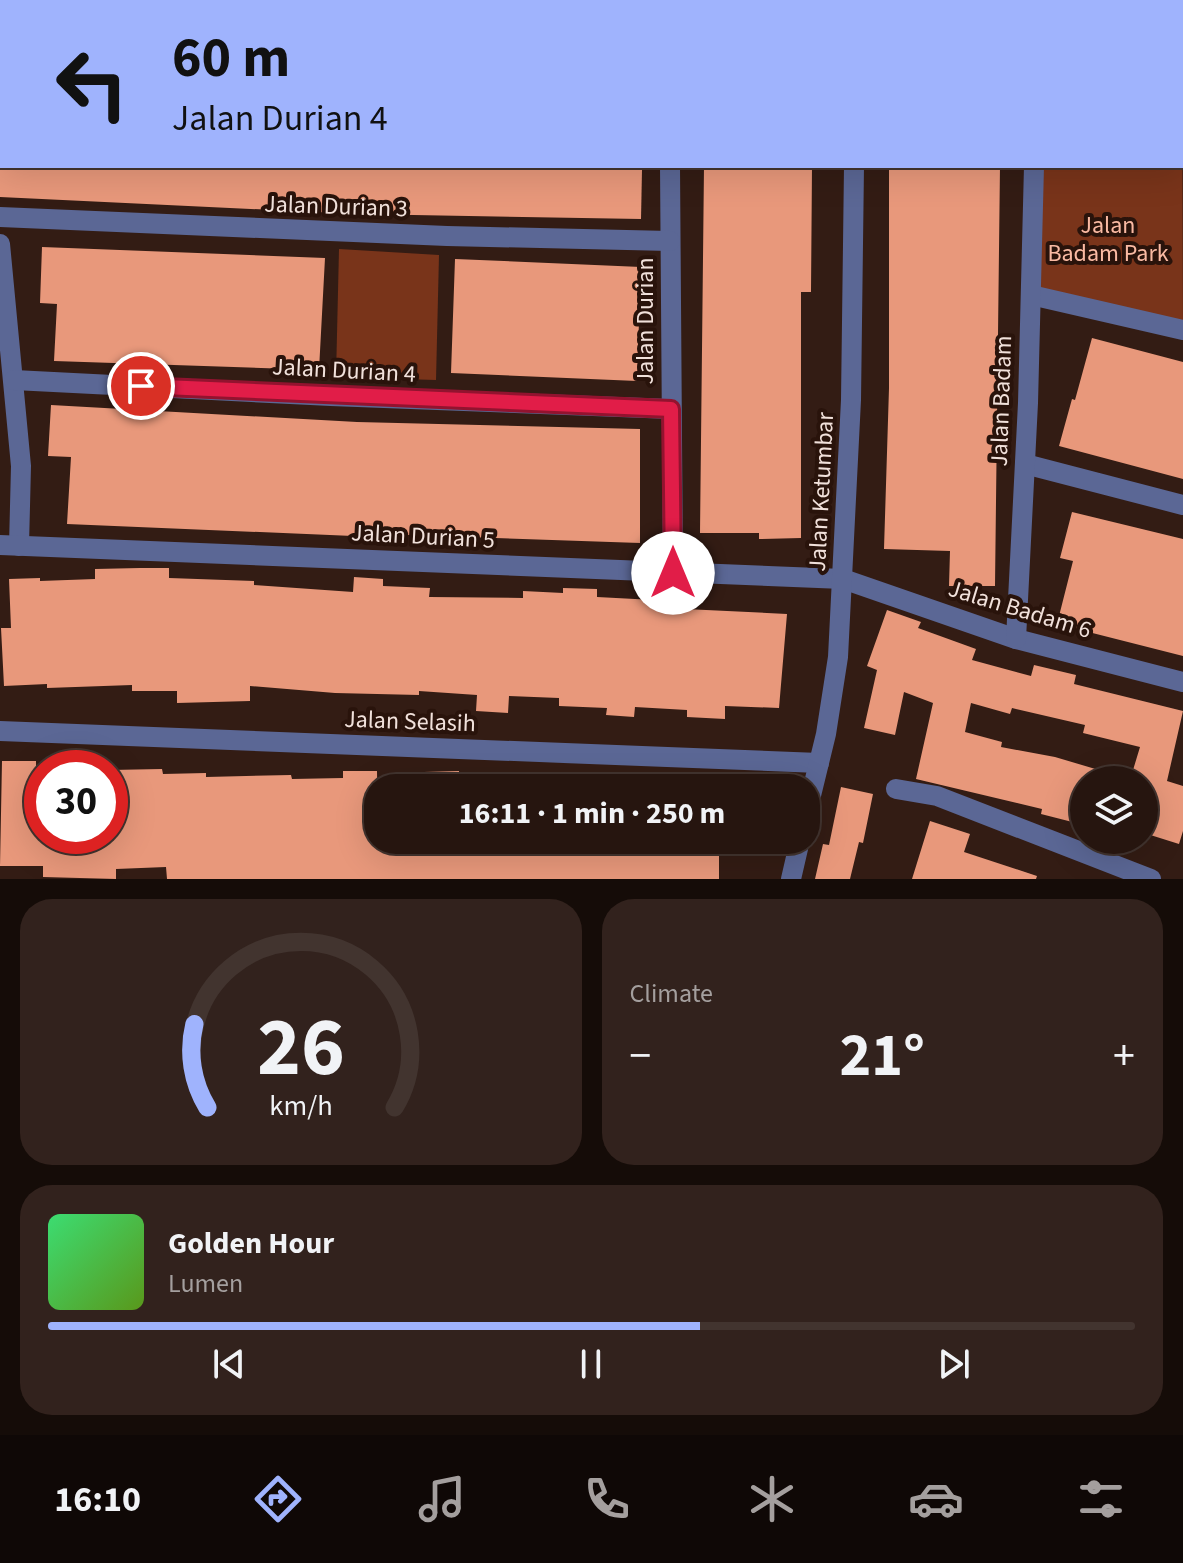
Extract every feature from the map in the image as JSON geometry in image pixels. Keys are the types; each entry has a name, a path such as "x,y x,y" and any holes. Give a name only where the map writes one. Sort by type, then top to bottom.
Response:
{"street":[{"name":"Jalan Durian","path":"670,168 673,573"},
{"name":"Jalan Ketumbar","path":"816,774 838,657 843,579 851,400 854,168"},
{"name":"Jalan Badam","path":"1016,639 1034,168"},
{"name":"Jalan Durian 3","path":"0,217 447,236 670,241"},
{"path":"0,244 21,466 10,545"},
{"path":"1031,295 1183,330"},
{"name":"Jalan Durian 4","path":"14,380 671,409"},
{"path":"1025,464 1183,505"},
{"name":"Jalan Durian 5","path":"10,545 843,579"},
{"name":"Jalan Badam 6","path":"843,579 1016,639 1183,682"},
{"name":"Jalan Selasih","path":"0,731 819,763"},
{"path":"896,789 937,796 1151,879"},
{"path":"791,879 797,854"}],"green space":[{"name":"Jalan Badam Park","path":"1034,168 1182,168 1183,330 1031,295"},
{"path":"339,249 439,255 436,380 336,377"}],"building":[{"path":"0,168 642,170 641,219 358,214 0,197"},
{"path":"704,168 812,168 811,292 801,292 801,538 759,539 759,533 700,533"},
{"path":"889,168 1000,168 995,586 949,586 950,551 884,549 889,388"},
{"path":"42,247 325,258 319,370 54,361 57,304 40,303"},
{"path":"455,259 641,267 641,275 650,276 647,322 639,321 637,381 451,373"},
{"path":"1092,338 1183,362 1183,479 1059,446"},
{"path":"51,405 357,422 640,429 640,543 353,533 353,536 67,524 71,457 48,456"},
{"path":"1072,512 1183,539 1183,656 1057,624 1073,561 1060,558"},
{"path":"169,568 169,578 254,581 254,585 353,592 354,577 383,579 383,586 430,588 429,597 523,598 523,591 563,593 563,588 597,589 597,597 685,598 685,609 787,614 779,708 725,706 725,719 687,717 687,710 635,707 634,717 606,715 607,708 559,706 559,698 509,696 508,713 476,711 477,695 419,691 419,695 335,693 250,686 250,701 177,703 177,691 132,691 132,685 4,686 1,628 11,628 9,579 95,579 95,569"},
{"path":"887,610 921,622 918,628 976,649 972,660 1031,676 1034,665 1076,675 1074,684 1183,711 1167,781 1183,786 1183,831 1179,844 1158,837 1158,766 1134,766 1140,747 1083,733 1085,725 1012,708 1010,714 971,703 965,732 1002,742 1001,747 1085,766 1070,766 1070,821 1041,814 1042,809 916,779 933,703 904,692 895,735 864,728 877,670 867,666"},
{"path":"2,761 24,761 24,854 128,854 128,770 162,769 163,774 206,773 206,777 291,775 292,779 343,778 343,771 377,771 377,774 364,774 364,854 719,854 719,879 167,879 166,867 116,869 116,879 43,877 43,866 0,866"},
{"path":"459,771 459,774 424,774"},
{"path":"841,787 873,794 863,843 859,842 850,879 815,879 823,844 829,845"},
{"path":"930,821 970,834 964,852 1037,876 1036,879 912,879"}],"route":[{"path":"141,386 671,409 673,573"}]}
